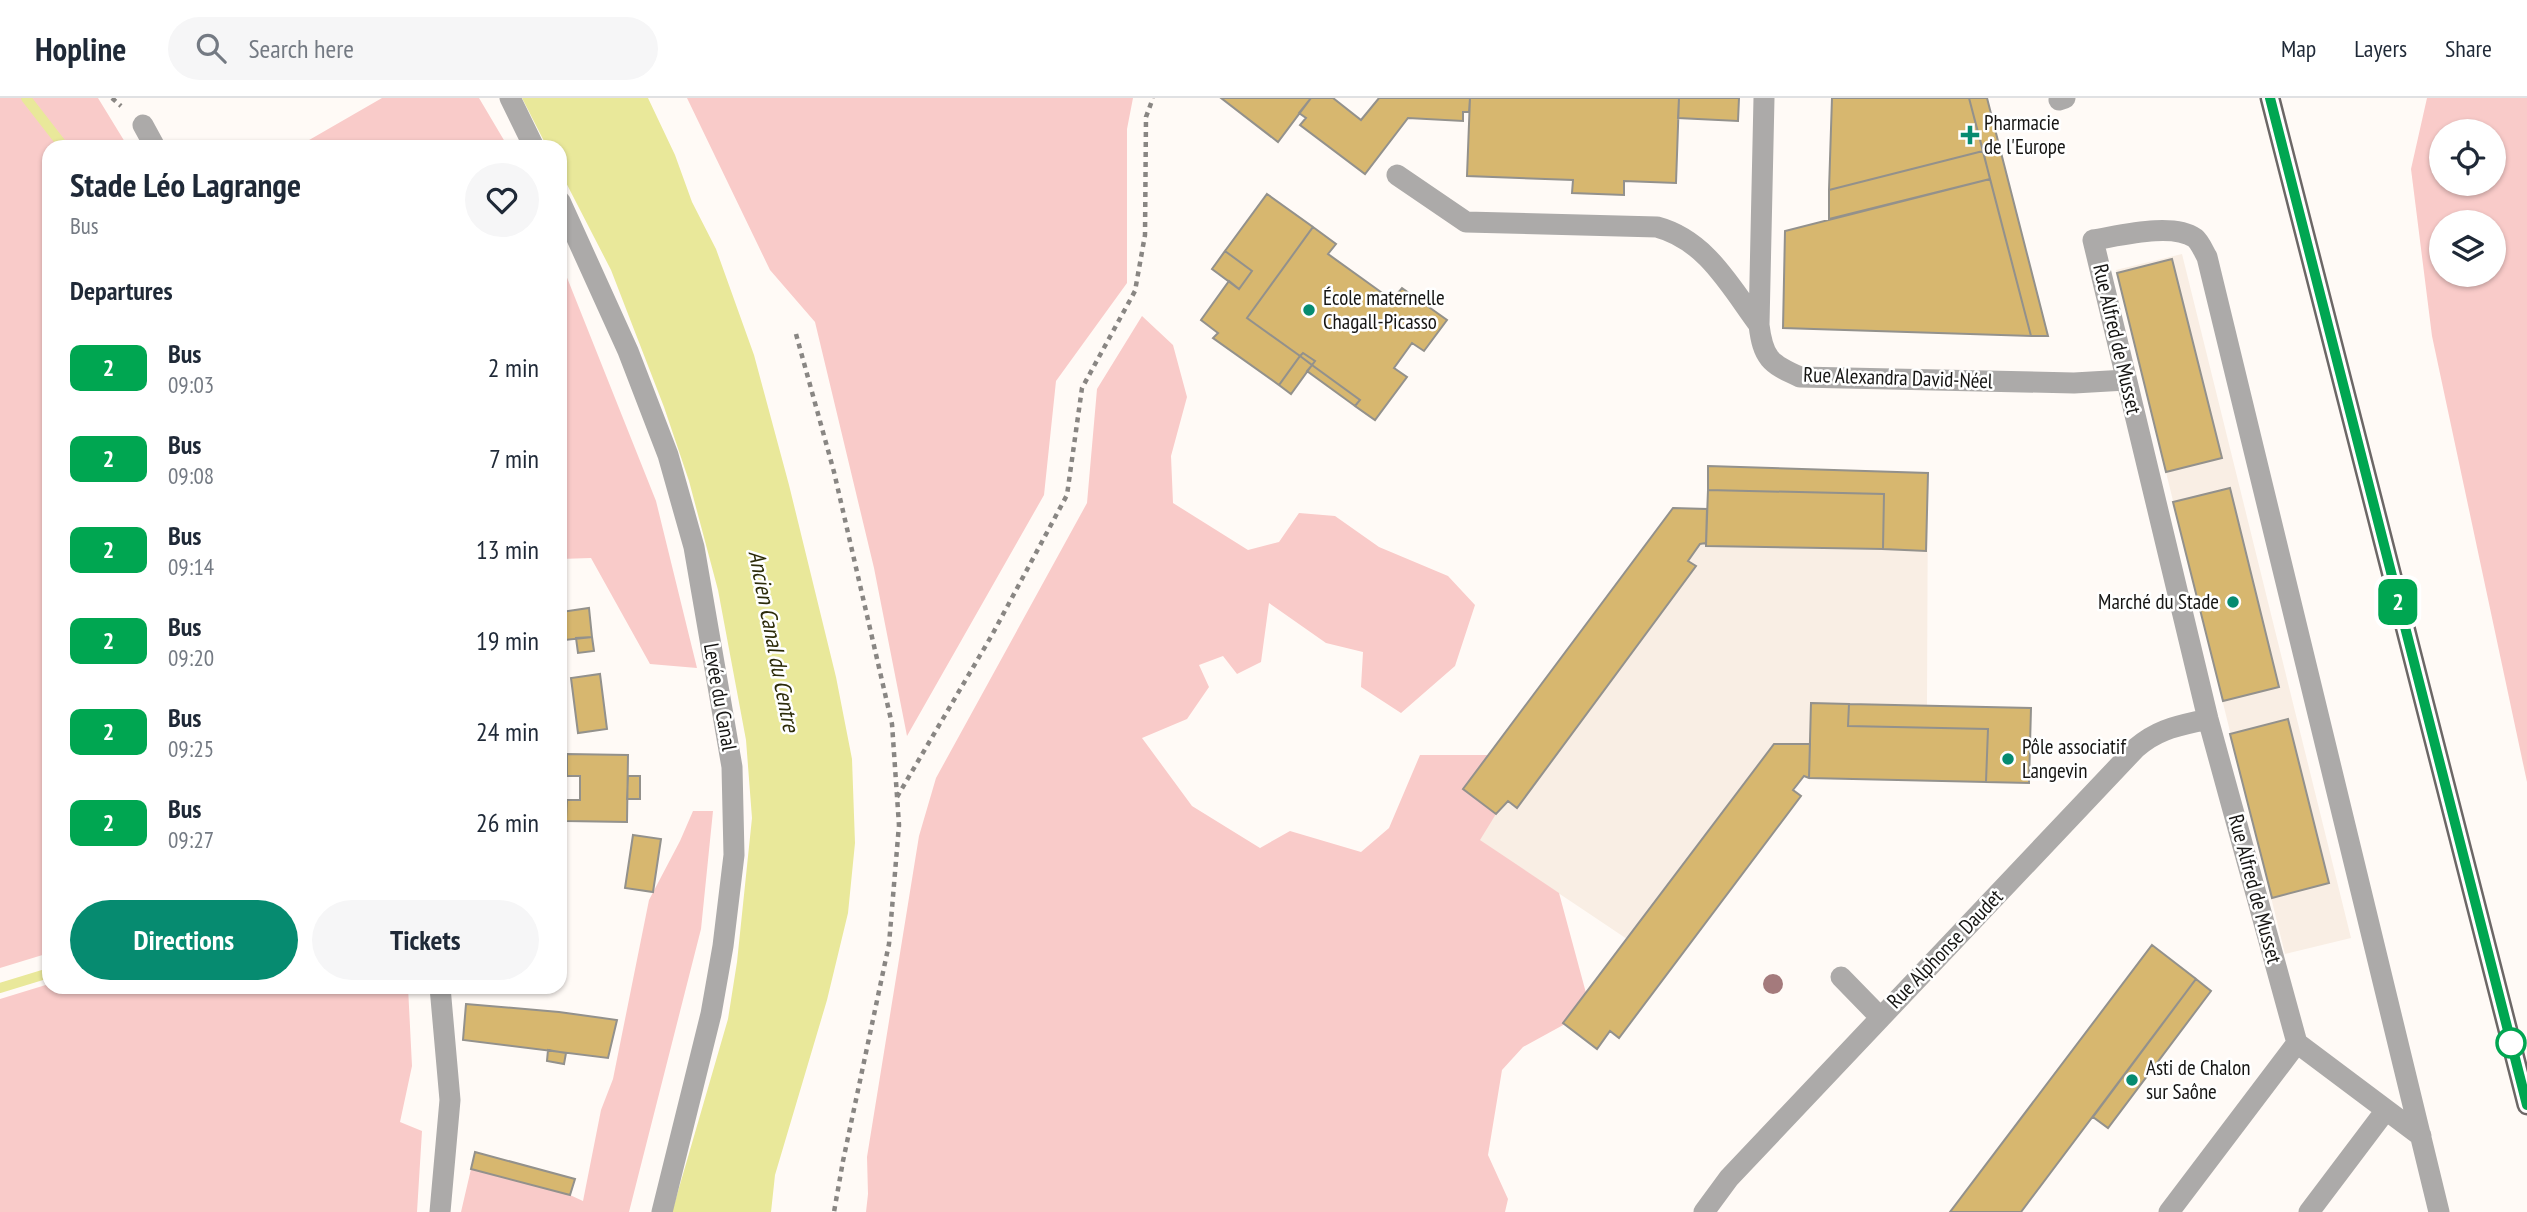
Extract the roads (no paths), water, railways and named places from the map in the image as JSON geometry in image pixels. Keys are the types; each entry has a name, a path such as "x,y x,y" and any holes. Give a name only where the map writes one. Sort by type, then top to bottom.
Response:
{"main road":[{"path":"2270,98 2527,1105"}],"street":[{"path":"510,98 531,140"},
{"name":"Rue Alexandra David-Néel","path":"1764,98 1759,325 1762,348 1777,367 1800,377 2074,383 2126,380"},
{"path":"143,125 151,140"},
{"path":"1397,175 1466,222 1657,227 1675,232 1702,252 1759,325"},
{"name":"Levée du Canal","path":"567,216 628,351 668,455 694,547 732,768 734,855 723,946 711,1014 662,1212"},
{"name":"Rue Alfred de Musset","path":"2297,1043 2208,719 2093,240 2147,230 2178,232 2196,239 2207,257 2439,1212"},
{"name":"Rue Alphonse Daudet","path":"1704,1212 1729,1178 2136,748 2151,735 2208,719"},
{"path":"1841,977 1880,1017"},
{"path":"440,1212 450,1100 441,994"},
{"path":"2169,1212 2297,1043 2421,1136"},
{"path":"2309,1212 2386,1110"}],"water":[{"name":"Ancien Canal du Centre","path":"522,98 648,98 675,155 692,202 716,249 754,355 836,677 852,759 855,843 848,913 827,1000 775,1175 771,1212 672,1212 728,1019 737,962 752,818 746,740 718,590 689,481 664,407 611,270 567,185 567,140 543,140"}],"waterway":[{"path":"26,98 59,140"},
{"path":"0,988 42,975"}],"place":[{"name":"Pharmacie de l'Europe","path":"1970,135"},
{"name":"École maternelle Chagall-Picasso","path":"1309,310"},
{"name":"Marché du Stade","path":"2233,602"},
{"name":"Pôle associatif Langevin","path":"2008,759"},
{"name":"Asti de Chalon sur Saône","path":"2132,1080"}]}
